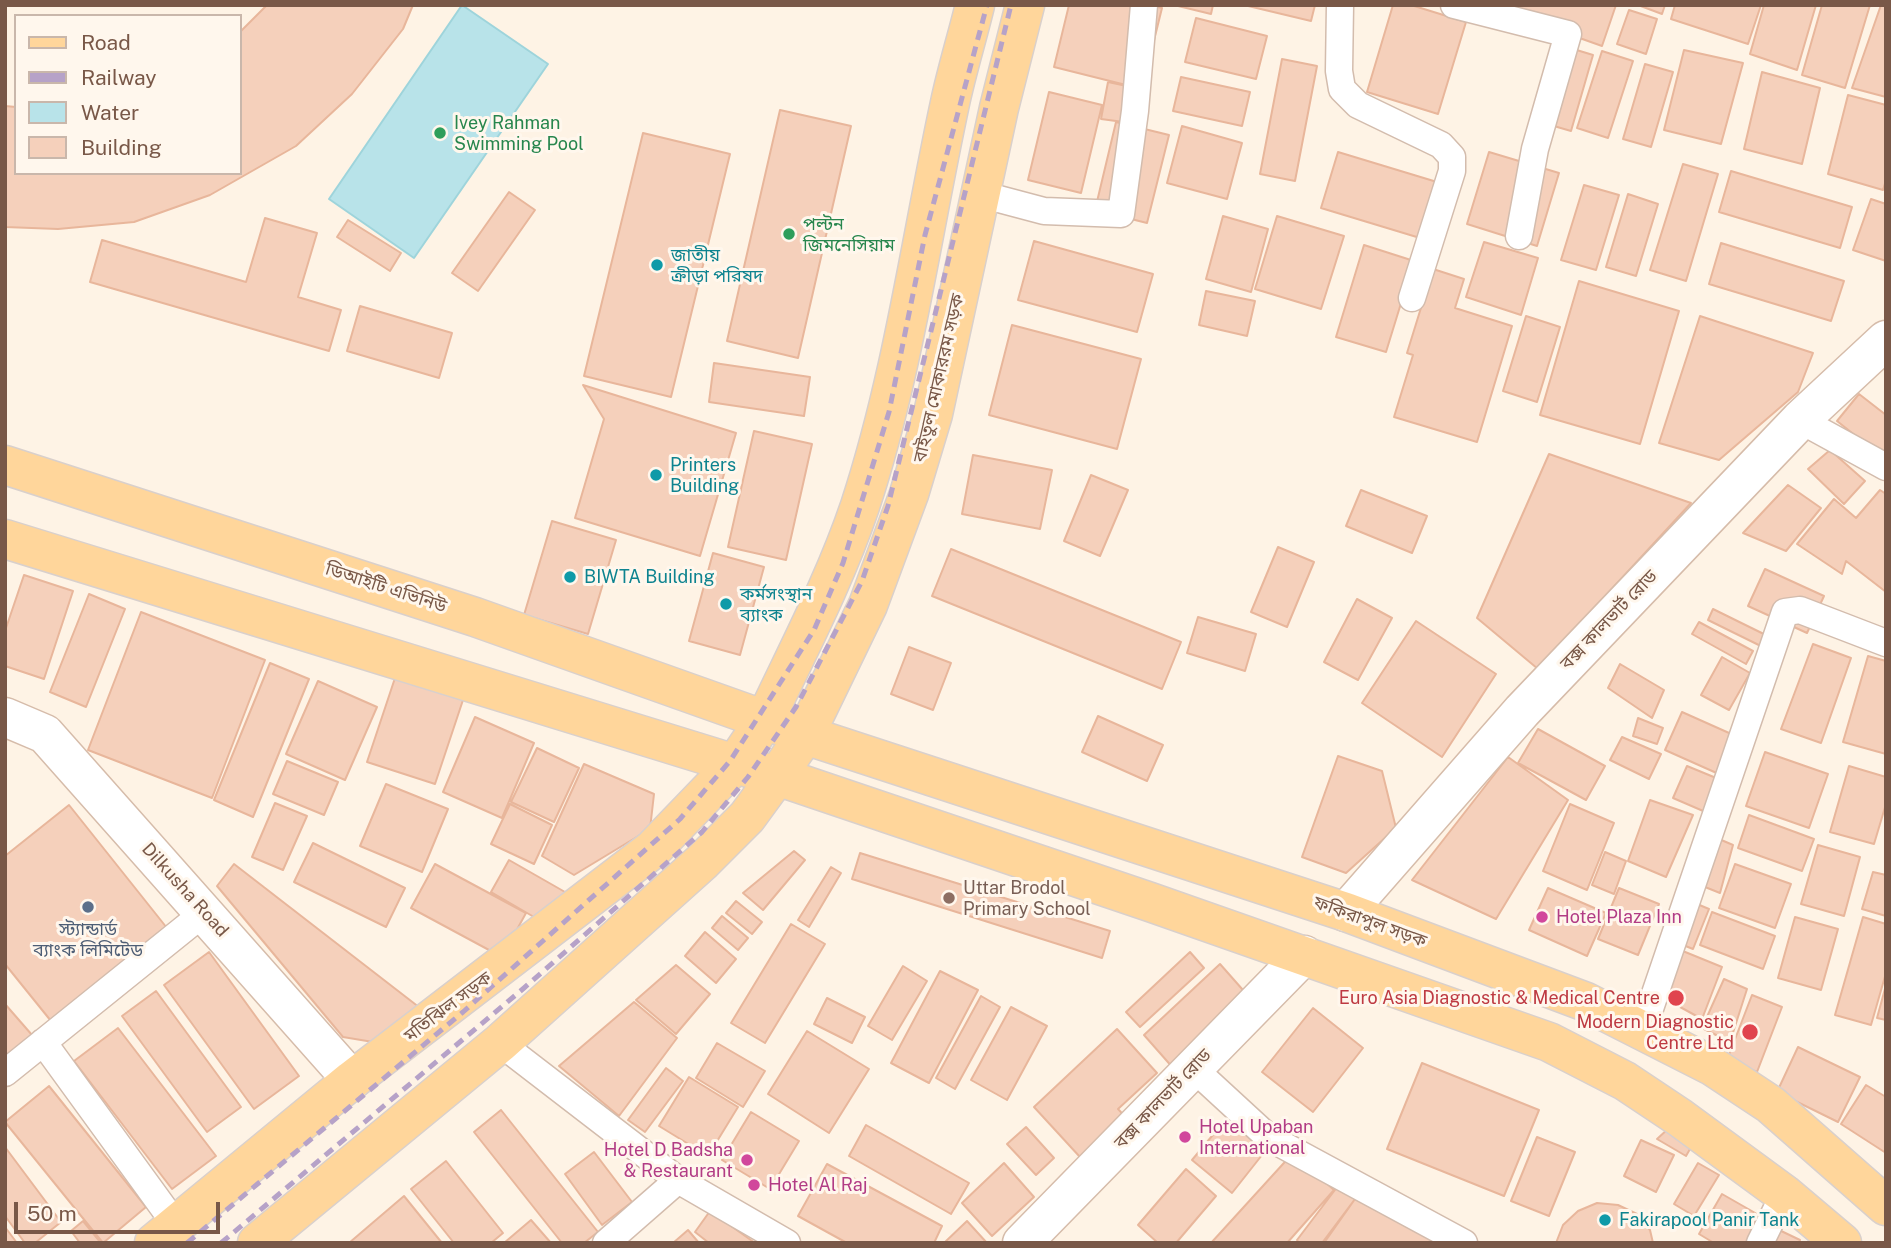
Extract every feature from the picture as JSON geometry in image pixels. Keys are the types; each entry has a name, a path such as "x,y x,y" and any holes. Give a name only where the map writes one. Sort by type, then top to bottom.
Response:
{"main road":[{"path":"765,720 818,609 859,508 904,342 950,102 975,5"},
{"name":"বাইতুল মোকাররম সড়ক","path":"777,776 805,735 868,605 909,494 933,414 999,108 1025,5"},
{"name":"ডিআইটি এভিনিউ","path":"5,464 475,617 805,735"},
{"path":"5,540 777,776 1549,1042 1625,1081 1679,1117 1784,1194 1842,1243"},
{"name":"মতিঝিল সড়ক","path":"165,1234 352,1080 653,849 736,764 765,720"},
{"name":"ফকিরাপুল সড়ক","path":"805,735 1346,912 1586,1002 1712,1066 1771,1105 1886,1206"},
{"path":"257,1243 500,1043 702,862 747,817 777,776"}],"street":[{"path":"980,194 1044,211 1121,214 1135,111 1144,5"},
{"path":"1340,5 1339,71 1342,89 1357,105 1441,145 1452,157 1452,171 1412,298"},
{"path":"1454,5 1568,34 1535,149 1520,236"},
{"name":"বক্স কালভার্ট রোড","path":"1346,912 1522,711 1800,420 1886,340"},
{"path":"1800,420 1886,467"},
{"path":"1643,1029 1785,611 1800,610 1886,643"},
{"name":"Dilkusha Road","path":"5,717 45,734 352,1080"},
{"path":"5,1073 205,912"},
{"name":"বক্স কালভার্ট রোড","path":"1022,1243 1304,956"},
{"path":"43,1042 165,1234"},
{"path":"500,1043 678,1180 787,1243"},
{"path":"1193,1068 1268,1137 1464,1243"},
{"path":"606,1243 678,1180"},
{"path":"1760,1243 1784,1194"}],"water":[{"path":"462,5 548,64 414,258 329,199"}],"building":[{"path":"267,5 413,5 403,29 352,94 296,146 210,195 134,222 58,229 5,227 5,106 14,107 14,175 242,175 242,30"},
{"path":"1069,5 1150,5 1162,8 1142,89 1054,67"},
{"path":"1174,5 1213,5 1211,14"},
{"path":"1244,5 1315,5 1311,21"},
{"path":"1393,5 1411,5 1466,22 1438,114 1367,92"},
{"path":"1499,5 1616,5 1602,46 1498,9"},
{"path":"1638,5 1665,5 1662,14"},
{"path":"1675,5 1761,5 1748,44 1671,19"},
{"path":"1764,5 1816,5 1797,70 1750,54"},
{"path":"1822,5 1870,5 1845,88 1802,75"},
{"path":"1881,5 1886,5 1886,97 1852,88"},
{"path":"1629,10 1657,19 1646,54 1617,44"},
{"path":"1196,18 1267,36 1256,79 1185,62"},
{"path":"1570,48 1593,55 1571,131 1547,124"},
{"path":"1684,50 1743,63 1721,144 1664,130"},
{"path":"1602,51 1633,61 1608,138 1577,128"},
{"path":"1282,59 1317,66 1295,181 1260,174"},
{"path":"1645,64 1673,72 1651,147 1623,139"},
{"path":"1762,72 1820,88 1802,164 1744,149"},
{"path":"1181,77 1250,92 1242,126 1173,111"},
{"path":"1108,82 1136,88 1131,123 1101,119"},
{"path":"1049,92 1102,105 1081,193 1028,180"},
{"path":"1848,95 1886,105 1886,180 1883,190 1828,174"},
{"name":"পল্টন জিমনেসিয়াম","path":"780,110 851,126 798,358 727,341"},
{"path":"1116,122 1169,135 1147,223 1095,210"},
{"path":"1182,126 1242,143 1227,199 1167,183"},
{"name":"জাতীয় ক্রীড়া পরিষদ","path":"643,133 730,154 671,397 584,376"},
{"path":"1338,152 1437,182 1420,238 1321,208"},
{"path":"1489,152 1559,173 1537,246 1467,224"},
{"path":"1683,164 1718,174 1686,281 1650,270"},
{"path":"1731,171 1852,207 1840,248 1719,212"},
{"path":"1584,185 1619,195 1596,270 1561,260"},
{"path":"509,192 535,210 478,291 452,273"},
{"path":"1628,194 1658,204 1636,276 1606,267"},
{"path":"1871,199 1886,204 1886,261 1853,250"},
{"path":"1223,216 1268,229 1251,292 1206,279"},
{"path":"1277,216 1344,236 1321,309 1255,289"},
{"path":"265,218 317,233 298,297 341,310 329,351 90,282 102,240 246,282"},
{"path":"348,220 401,253 390,271 337,237"},
{"path":"1034,241 1153,274 1137,332 1018,300"},
{"path":"1484,242 1538,258 1521,315 1466,297"},
{"path":"1721,243 1844,281 1831,321 1709,284"},
{"path":"1364,245 1414,261 1386,352 1336,337"},
{"path":"1433,269 1464,279 1455,308 1512,326 1477,442 1394,417 1413,355 1407,353"},
{"path":"1579,281 1679,311 1640,444 1540,415"},
{"path":"1206,291 1255,301 1247,336 1199,325"},
{"path":"360,306 452,333 439,378 347,351"},
{"path":"1526,316 1560,327 1537,402 1503,391"},
{"path":"1700,316 1813,353 1798,392 1719,460 1659,443"},
{"path":"1012,325 1141,359 1117,449 989,415"},
{"path":"714,363 810,377 804,416 709,402"},
{"name":"Printers Building","path":"583,385 736,433 700,556 575,518 604,419"},
{"path":"1859,394 1886,415 1886,460 1837,421"},
{"path":"754,431 812,444 786,560 728,547"},
{"path":"1830,450 1865,481 1844,504 1808,469"},
{"path":"1549,454 1691,503 1538,669 1477,618"},
{"path":"973,455 1052,470 1040,529 962,514"},
{"path":"1091,475 1128,490 1100,556 1064,541"},
{"path":"1788,485 1821,508 1786,551 1743,533"},
{"path":"1361,490 1427,516 1412,553 1346,526"},
{"path":"1880,490 1886,494 1886,592 1846,561 1842,574 1797,544 1834,499 1856,518"},
{"name":"BIWTA Building","path":"552,521 616,540 588,634 524,615"},
{"path":"1278,547 1314,562 1287,627 1251,612"},
{"path":"951,549 1181,642 1162,689 932,596"},
{"name":"কর্মসংস্থান ব্যাংক","path":"713,553 764,567 740,655 689,641"},
{"path":"1765,569 1824,596 1807,633 1748,606"},
{"path":"24,575 73,591 44,679 5,666 5,631"},
{"path":"89,594 125,609 86,707 50,692"},
{"path":"1357,599 1392,618 1358,680 1324,662"},
{"path":"1713,609 1782,643 1777,654 1708,620"},
{"path":"141,612 265,660 212,798 88,750"},
{"path":"1198,617 1256,634 1245,671 1187,653"},
{"path":"1416,621 1496,674 1442,757 1362,703"},
{"path":"1699,622 1753,651 1746,664 1692,634"},
{"path":"1813,644 1851,658 1821,743 1781,729"},
{"path":"909,647 951,663 933,710 891,694"},
{"path":"1868,656 1886,661 1886,754 1843,742"},
{"path":"1722,657 1750,673 1729,710 1701,695"},
{"path":"270,663 309,679 253,817 214,800"},
{"path":"1620,664 1664,690 1652,718 1608,688"},
{"path":"397,672 465,694 435,784 367,762"},
{"path":"318,681 377,707 345,780 286,754"},
{"path":"1682,712 1747,741 1730,779 1665,750"},
{"path":"1098,716 1163,745 1147,781 1082,752"},
{"path":"475,717 534,743 502,818 443,792"},
{"path":"1638,718 1663,728 1657,744 1633,736"},
{"path":"1538,729 1605,766 1586,800 1518,763"},
{"path":"1622,737 1661,754 1649,779 1610,760"},
{"path":"537,748 579,768 554,822 511,802"},
{"path":"1765,752 1828,774 1809,828 1746,806"},
{"path":"1338,756 1382,771 1396,828 1346,873 1302,857"},
{"path":"1508,757 1568,800 1496,919 1412,880"},
{"path":"287,761 338,782 324,815 273,794"},
{"path":"584,764 654,794 650,829 574,875 542,856"},
{"path":"1687,766 1738,787 1724,820 1673,798"},
{"path":"1849,766 1886,777 1886,804 1874,844 1830,832"},
{"path":"386,784 448,809 422,872 360,846"},
{"path":"1650,800 1693,815 1666,877 1628,861"},
{"path":"275,803 307,816 283,870 252,857"},
{"path":"510,804 552,825 534,864 491,844"},
{"path":"1570,804 1614,823 1587,890 1543,871"},
{"path":"69,805 167,928 51,1021 5,964 5,856"},
{"path":"1749,815 1814,839 1802,871 1738,848"},
{"path":"1705,833 1733,845 1720,893 1690,881"},
{"path":"313,843 405,888 386,927 294,882"},
{"path":"1818,845 1860,857 1844,916 1801,904"},
{"path":"794,851 805,860 763,910 743,893"},
{"path":"1605,852 1626,861 1614,894 1592,885"},
{"path":"860,853 1110,931 1102,958 852,879"},
{"path":"509,860 565,892 546,924 491,892"},
{"path":"234,864 424,1011 379,1043 343,1037 217,886"},
{"path":"435,864 526,913 502,957 411,908"},
{"path":"1735,864 1791,884 1775,928 1719,908"},
{"path":"831,867 841,873 809,927 798,920"},
{"path":"1873,872 1886,875 1886,916 1862,909"},
{"path":"1548,888 1606,913 1587,956 1529,930"},
{"path":"1619,888 1659,904 1638,955 1598,939"},
{"path":"1678,896 1709,909 1693,949 1663,937"},
{"path":"736,901 762,922 752,934 726,913"},
{"path":"1712,912 1775,936 1763,969 1700,945"},
{"path":"722,916 748,938 738,950 712,928"},
{"path":"1795,917 1838,929 1821,990 1778,978"},
{"path":"1863,917 1886,924 1886,973 1871,1025 1835,1015"},
{"path":"791,924 825,944 765,1043 731,1023"},
{"path":"705,932 736,959 716,983 685,956"},
{"path":"1668,945 1722,967 1702,1019 1649,990"},
{"path":"209,952 299,1076 254,1109 164,985"},
{"path":"1190,952 1204,968 1140,1027 1126,1012"},
{"path":"1220,964 1250,998 1174,1069 1144,1035"},
{"path":"676,965 710,994 676,1034 636,1000"},
{"path":"903,966 927,981 892,1040 868,1026"},
{"path":"940,971 978,990 929,1083 891,1063"},
{"path":"1724,979 1747,989 1730,1042 1702,1028"},
{"path":"1886,985 1886,1020 1877,1018"},
{"path":"156,991 241,1107 207,1132 122,1016"},
{"path":"1752,995 1782,1007 1757,1072 1727,1060"},
{"path":"981,996 1000,1007 955,1089 936,1078"},
{"path":"827,998 865,1017 852,1043 814,1024"},
{"path":"634,1002 677,1038 619,1116 559,1066"},
{"path":"5,1004 32,1035 5,1058"},
{"path":"1011,1007 1047,1026 1007,1100 971,1080"},
{"path":"1313,1008 1363,1048 1313,1112 1262,1072"},
{"path":"118,1028 216,1156 172,1189 74,1061"},
{"path":"1117,1029 1157,1073 1118,1109 1136,1128 1091,1169 1034,1107"},
{"path":"807,1031 869,1069 829,1133 768,1094"},
{"path":"717,1043 765,1071 743,1107 696,1078"},
{"path":"1798,1047 1860,1077 1838,1122 1777,1092"},
{"path":"1422,1063 1539,1110 1504,1196 1387,1149"},
{"path":"666,1068 683,1081 645,1132 628,1120"},
{"path":"689,1077 738,1107 708,1156 659,1126"},
{"path":"1866,1085 1886,1097 1886,1153 1841,1124"},
{"path":"49,1086 146,1207 103,1243 5,1122"},
{"path":"501,1110 598,1232 584,1243 562,1243 474,1132"},
{"path":"751,1112 799,1141 770,1189 722,1160"},
{"path":"1227,1118 1266,1150 1232,1193 1192,1160"},
{"path":"866,1125 969,1183 951,1214 849,1156"},
{"path":"1026,1127 1054,1158 1036,1175 1007,1144"},
{"path":"1669,1128 1694,1142 1686,1156 1657,1139"},
{"path":"1537,1137 1575,1152 1549,1216 1511,1201"},
{"path":"1641,1140 1674,1155 1656,1192 1624,1176"},
{"path":"5,1147 61,1222 35,1243 25,1243 5,1216"},
{"path":"594,1152 632,1202 602,1225 565,1174"},
{"path":"1293,1153 1334,1190 1287,1243 1211,1243"},
{"path":"446,1161 503,1233 491,1243 454,1243 411,1189"},
{"path":"1004,1163 1034,1197 992,1236 962,1203"},
{"path":"1698,1163 1719,1175 1694,1216 1674,1204"},
{"path":"827,1164 942,1226 934,1243 847,1243 798,1216"},
{"path":"1186,1169 1216,1196 1176,1243 1158,1243 1138,1225"},
{"path":"1341,1182 1358,1195 1322,1243 1299,1243 1297,1240"},
{"path":"1722,1194 1771,1222 1759,1243 1714,1243 1699,1234"},
{"path":"404,1196 442,1243 349,1243"},
{"path":"1355,1199 1443,1243 1324,1243"},
{"name":"Fakirapool Panir Tank","path":"1597,1203 1618,1205 1637,1214 1650,1230 1653,1243 1556,1243 1563,1225 1578,1211"},
{"path":"710,1211 755,1243 709,1243 695,1232"},
{"path":"531,1220 551,1243 504,1243"},
{"path":"83,1221 101,1243 80,1243 71,1231"},
{"path":"967,1221 987,1243 944,1243"},
{"path":"5,1227 17,1243 5,1243"},
{"path":"1777,1229 1800,1240 1799,1243 1770,1243"},
{"path":"688,1230 699,1243 673,1243"}],"railway":[{"path":"187,1243 463,1012 680,819 730,761 814,630 843,563 889,412 925,235 987,5"},
{"path":"221,1243 524,988 702,832 748,777 796,707 862,581 888,506 1011,5"}],"place":[{"name":"Ivey Rahman Swimming Pool","path":"440,133"},
{"name":"পল্টন জিমনেসিয়াম","path":"789,234"},
{"name":"জাতীয় ক্রীড়া পরিষদ","path":"657,265"},
{"name":"Printers Building","path":"656,475"},
{"name":"BIWTA Building","path":"570,577"},
{"name":"কর্মসংস্থান ব্যাংক","path":"726,604"},
{"name":"Uttar Brodol Primary School","path":"949,898"},
{"name":"স্ট্যান্ডার্ড ব্যাংক লিমিটেড","path":"88,907"},
{"name":"Hotel Plaza Inn","path":"1542,917"},
{"name":"Euro Asia Diagnostic & Medical Centre","path":"1676,998"},
{"name":"Modern Diagnostic Centre Ltd","path":"1750,1032"},
{"name":"Hotel Upaban International","path":"1185,1137"},
{"name":"Hotel D Badsha & Restaurant","path":"747,1160"},
{"name":"Hotel Al Raj","path":"754,1185"},
{"name":"Fakirapool Panir Tank","path":"1605,1220"}]}
